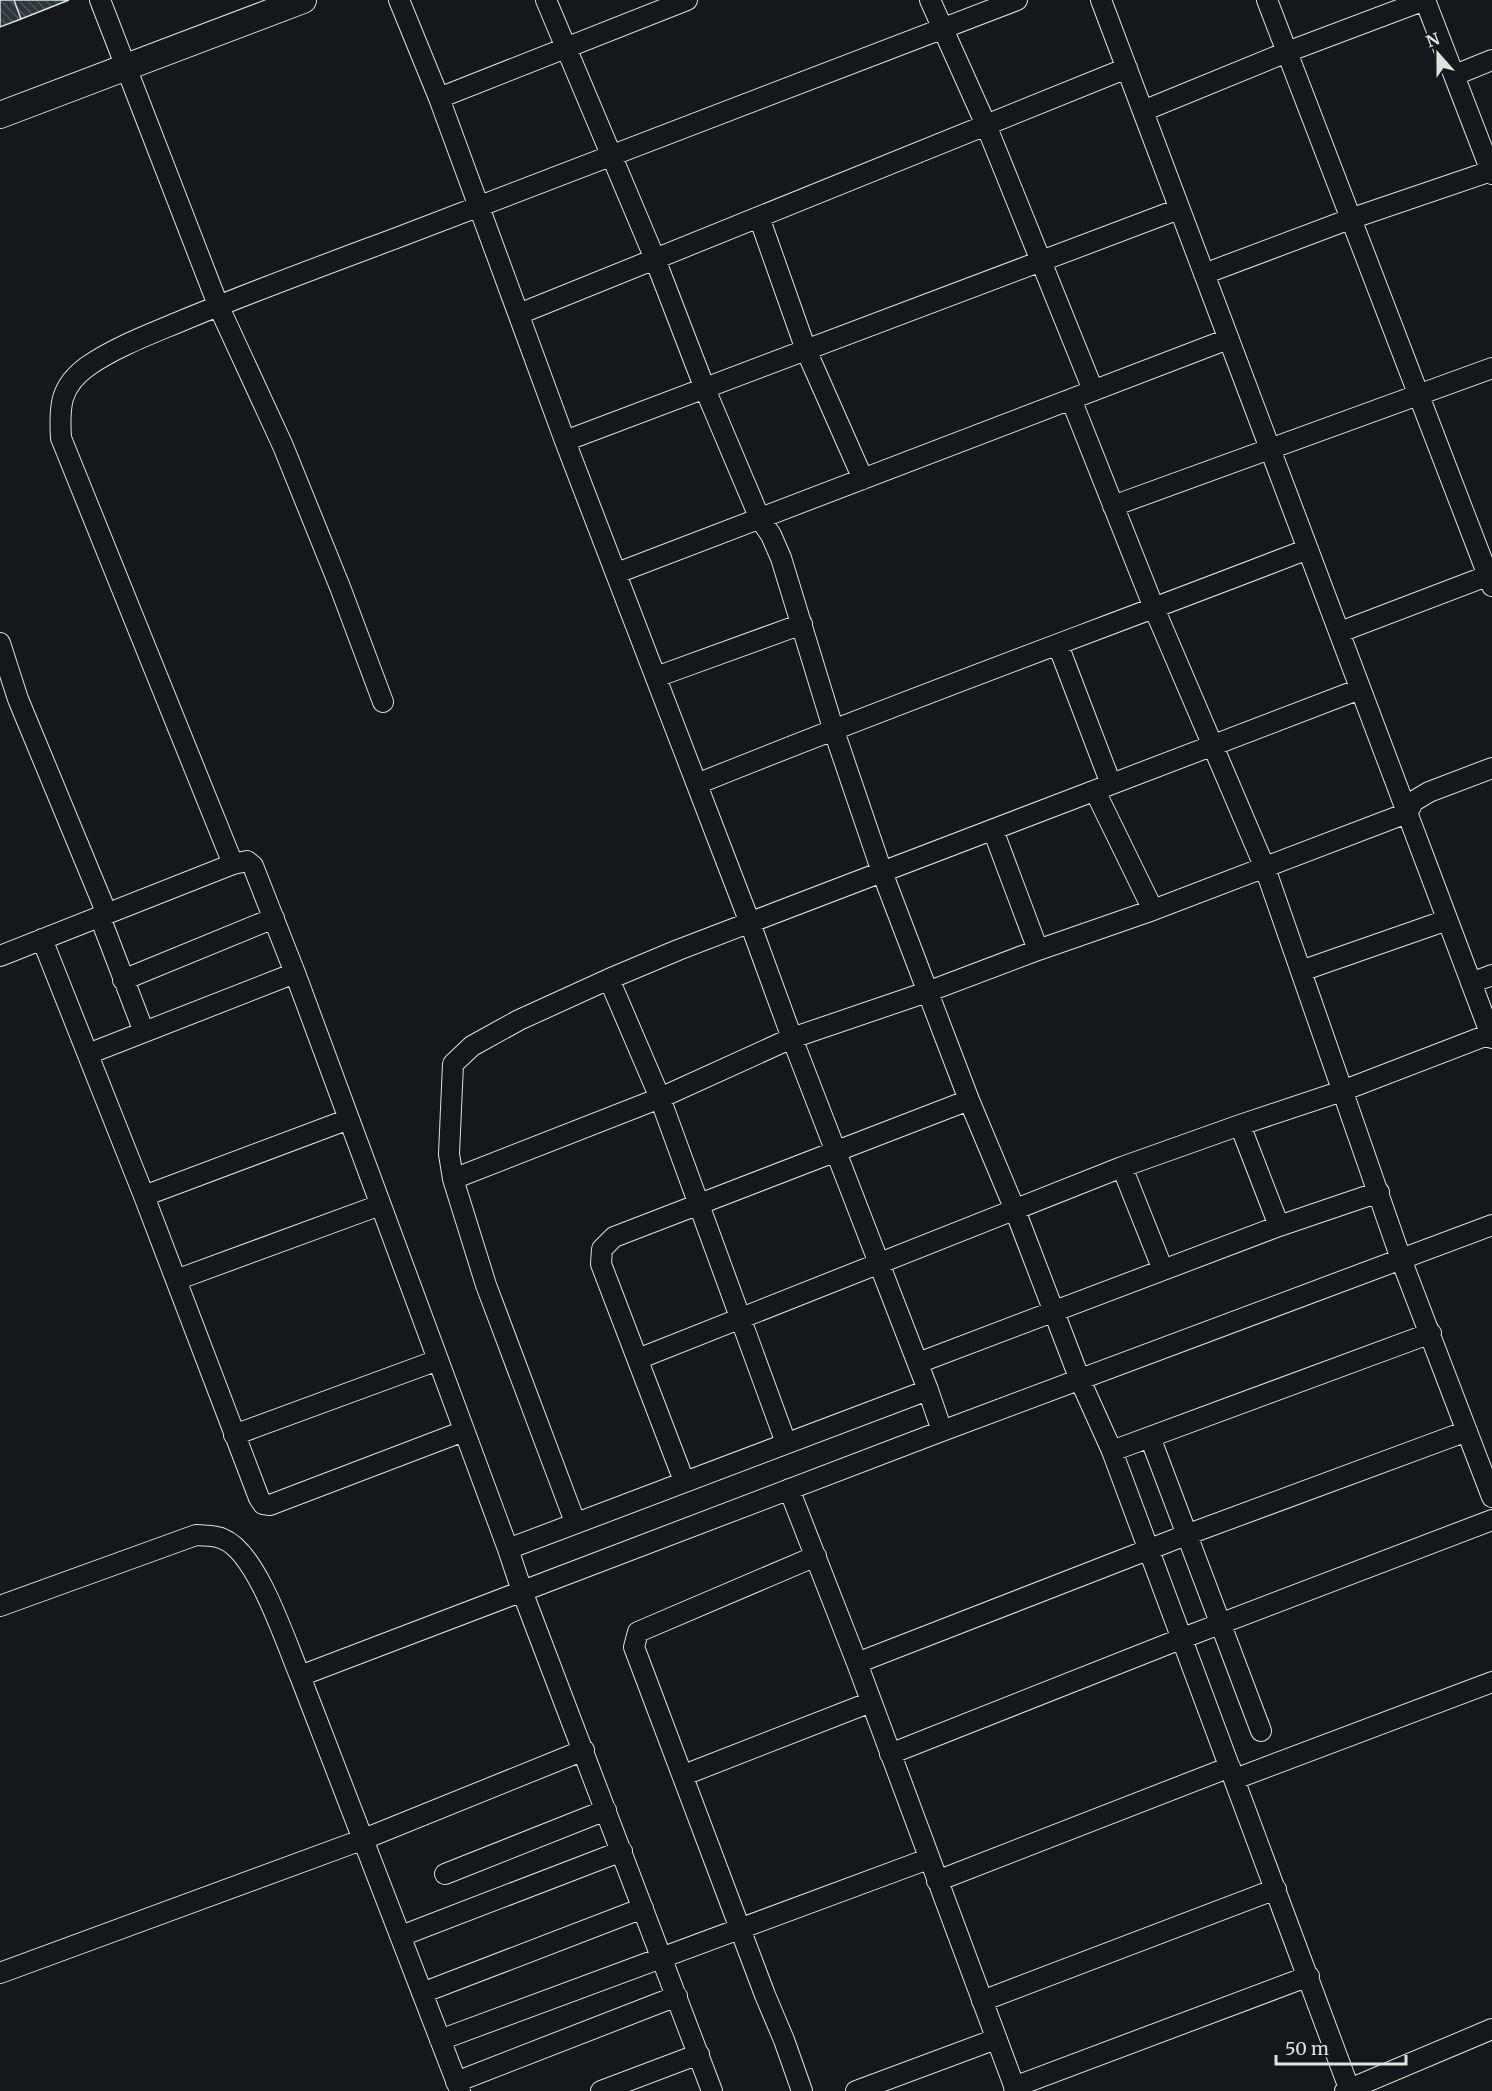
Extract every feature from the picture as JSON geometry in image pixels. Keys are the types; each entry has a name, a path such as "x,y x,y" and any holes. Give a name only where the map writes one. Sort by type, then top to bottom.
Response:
{"main road":[{"path":"0,114 303,0"}],"street":[{"path":"100,0 219,305 283,446 383,702"},
{"path":"399,0 439,99 565,441 792,1038 881,1264 942,1431"},
{"path":"546,0 655,259 705,389 760,519 781,558 833,729 882,872 1080,1380 1112,1451 1309,1976 1348,2090 1492,2029"},
{"path":"930,0 986,125 1093,390"},
{"path":"233,864 61,438 59,411 63,395 73,380 88,367 146,336 219,305 612,157 1017,0"},
{"path":"638,1359 1122,1167 1342,1091 1491,1036 1101,0"},
{"path":"1267,0 1418,395 1491,578 1340,632"},
{"path":"1143,111 1287,52 1425,0 1455,75 1487,145 1492,172 1350,219 1204,274"},
{"path":"439,99 682,1"},
{"path":"1455,75 1492,60"},
{"path":"519,314 1127,68"},
{"path":"565,441 1179,209"},
{"path":"759,217 806,350 863,479"},
{"path":"616,573 1228,339"},
{"path":"1113,506 1492,368"},
{"path":"1071,399 1154,608 1214,744 1264,868 1401,1259 1467,1431 1490,1484"},
{"path":"697,784 833,729 1308,549"},
{"path":"656,677 802,624"},
{"path":"0,643 18,699 103,915 123,980 144,1032"},
{"path":"1058,645 1103,787 1153,910"},
{"path":"575,1522 486,1285 453,1179 449,1154 453,1064 472,1046 519,1020 609,979 1360,689"},
{"path":"453,1179 660,1098 792,1038 1153,910 1407,813 1414,801 1429,792 1492,768"},
{"path":"993,830 1038,950"},
{"path":"0,956 233,864 247,861 252,866 295,973 522,1591 712,2091"},
{"path":"123,980 274,918"},
{"path":"1301,971 1447,920"},
{"path":"42,939 144,1196 234,1435 263,1504 270,1505 464,1431"},
{"path":"88,1054 295,973"},
{"path":"1471,983 1492,975"},
{"path":"609,979 660,1098 786,1443"},
{"path":"684,1481 602,1264 602,1249 614,1237 969,1100"},
{"path":"144,1196 349,1119"},
{"path":"1239,1125 1279,1226"},
{"path":"1122,1167 1163,1270"},
{"path":"918,1363 1279,1226 1379,1192"},
{"path":"176,1280 380,1205"},
{"path":"300,1676 942,1431 1492,1225"},
{"path":"1112,1451 1431,1333"},
{"path":"234,1435 438,1360"},
{"path":"508,1549 928,1390"},
{"path":"857,1663 1186,1535 1467,1431"},
{"path":"1150,1437 1262,1731"},
{"path":"789,1489 857,1663 1015,2089 1309,1976"},
{"path":"890,1754 1183,1638 1492,1520"},
{"path":"0,1606 195,1534 224,1539 246,1557 262,1582 300,1676 458,2086 677,1996"},
{"path":"802,2091 634,1647 638,1632 816,1556"},
{"path":"937,1881 1232,1773 1492,1682"},
{"path":"684,1775 871,1702"},
{"path":"0,1973 364,1839 584,1750"},
{"path":"446,1874 606,1810"},
{"path":"401,1936 622,1851"},
{"path":"440,2040 928,1859"},
{"path":"982,2001 1276,1888"},
{"path":"422,1994 643,1908"},
{"path":"856,2091 996,2038"},
{"path":"601,2091 699,2054"}],"building":[{"path":"0,0 14,0 21,19 0,27"},
{"path":"14,0 69,0 21,19"}]}
